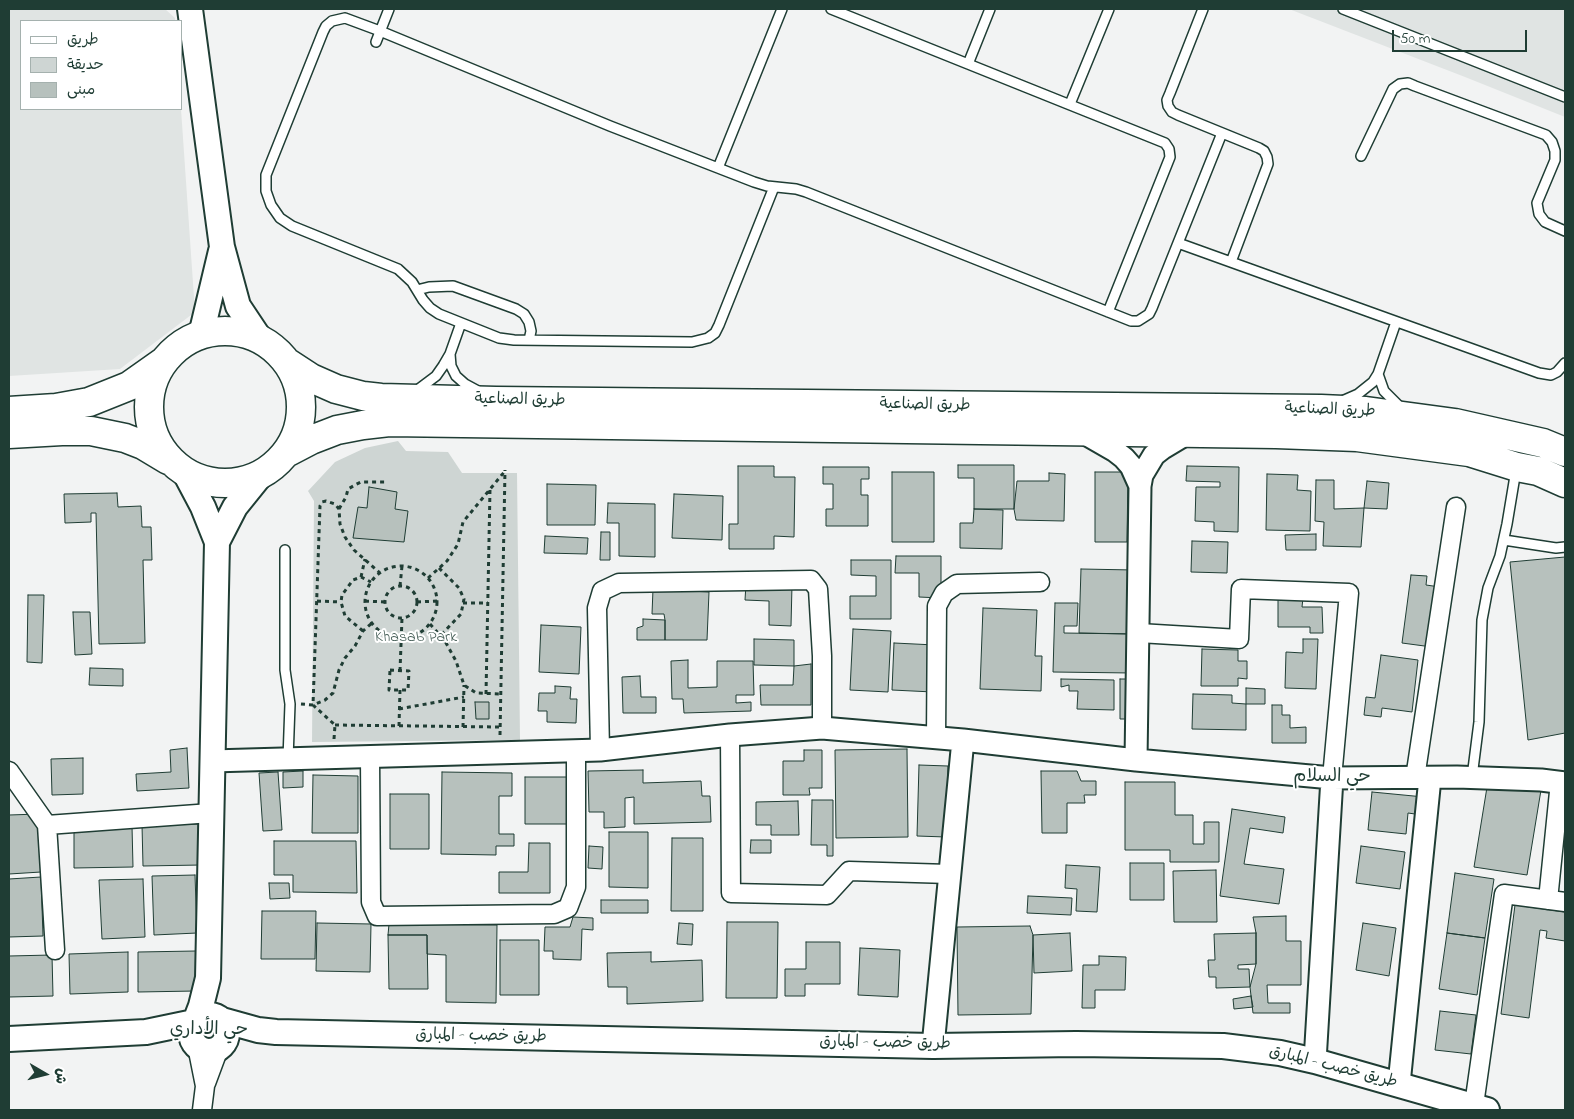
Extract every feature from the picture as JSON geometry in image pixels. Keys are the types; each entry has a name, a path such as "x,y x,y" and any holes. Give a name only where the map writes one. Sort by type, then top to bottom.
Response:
{"highway":[{"path":"9,411 56,408 89,402 129,386 163,362 190,339 225,330 243,332 260,339 275,349 288,363 297,380 301,398 301,417 296,435 288,452 275,466 260,476 241,483 222,484 203,481 143,445 125,438 91,431 62,430 9,434"},
{"path":"163,362 153,381 149,402 150,423 157,443 177,467"},
{"name":"طريق الصناعية","path":"288,363 311,378 336,389 363,396 403,399 1320,409 1410,416 1499,432 1543,443 1565,452"},
{"name":"طريق الصناعية","path":"288,452 311,440 337,430 389,422 1357,437 1469,452 1517,467 1538,471 1565,483"}],"main road":[{"path":"190,9 222,247 238,306 260,339"},
{"path":"201,335 222,247"},
{"path":"177,467 204,506 217,542 208,978 202,1006 204,1037 227,1035 227,1030 221,1019 208,978"},
{"path":"217,542 236,508 260,476"},
{"name":"طريق خصب - المبارق","path":"221,1019 276,1032"},
{"name":"طريق خصب - المبارق","path":"9,1039 146,1032 204,1037 276,1032 933,1046 1085,1044 1223,1046 1280,1053 1315,1061 1480,1108"}],"street":[{"path":"1082,432 1124,458 1134,471 1140,486"},
{"path":"1136,760 1140,486 1142,475 1154,455 1188,433"},
{"path":"1399,1084 1423,778 1456,507"},
{"path":"600,750 597,608 602,591 618,583 811,580 818,589 822,656 822,728"},
{"path":"936,738 937,606 944,593 956,584 1040,582"},
{"path":"1139,632 1239,639 1241,589 1349,593 1332,778 1315,1061"},
{"path":"212,761 600,750 730,735 822,728 962,740 1136,760 1332,778 1472,778 1562,782 1557,901 1504,894 1480,1108"},
{"path":"730,735 731,893 827,895 849,872 950,874"},
{"path":"933,1046 962,740"},
{"path":"370,757 371,902 377,916 554,914 568,908 576,887 576,751"},
{"path":"9,771 48,825 55,950"},
{"path":"48,825 211,813"},
{"path":"202,1110 205,1086 204,1037"}],"lane":[{"path":"376,42 389,9"},
{"path":"718,168 782,9"},
{"path":"831,9 1165,143 1170,157 1108,312"},
{"path":"968,64 990,9"},
{"path":"1070,104 1109,9"},
{"path":"1203,9 1167,100 1168,106 1172,112 1264,151 1268,157 1268,164 1232,262"},
{"path":"1343,9 1565,97"},
{"path":"774,187 719,325 708,338 692,342 514,340 499,338 439,314 430,308 406,275 398,269 292,226 280,218 271,205 266,190 266,175 326,26 332,21 345,18 718,168 761,184 806,192 1131,321 1138,321 1149,314 1222,133"},
{"path":"1361,156 1393,89 1400,84 1408,83 1538,131 1546,136 1552,142 1555,160 1537,203 1539,214 1545,222 1565,231"},
{"path":"1178,243 1545,375 1557,372 1565,362"},
{"path":"417,290 429,287 453,286 516,309 524,314 529,322 531,331 529,340"},
{"path":"1320,409 1358,394 1373,382 1378,374 1396,322"},
{"path":"403,399 436,376 450,354 461,324"},
{"path":"450,354 451,366 456,376 465,384 496,401"},
{"path":"1378,374 1384,391 1410,416"},
{"path":"1472,778 1479,722 1482,620 1488,588 1504,540 1517,467"},
{"path":"1504,540 1556,548 1565,547"},
{"path":"285,550 285,670 290,704 288,759"}],"path":[{"path":"428,578 447,561 458,544 464,522 505,470 500,753"},
{"path":"380,573 354,550 345,537 340,524 339,509 348,489 355,485 361,482 388,482"},
{"path":"486,694 490,489"},
{"path":"339,509 335,504 326,500 320,506 313,705 335,725 500,727"},
{"path":"360,577 365,559"},
{"path":"400,586 402,566"},
{"path":"402,566 418,570 428,578 435,588 437,601 436,613 430,624 421,633 409,638 384,635 368,618 365,602 371,582 380,573 402,566"},
{"path":"439,568 459,588 462,593 463,603 462,614 440,636"},
{"path":"363,631 345,616 341,602 342,595 353,580 360,577 371,582"},
{"path":"400,586 409,588 417,602 413,612 407,617 402,618 391,614 387,610 386,602 388,592 400,586"},
{"path":"317,601 341,602"},
{"path":"417,602 437,601"},
{"path":"365,602 386,602"},
{"path":"463,603 488,603"},
{"path":"400,671 402,618"},
{"path":"290,704 313,705 325,700 333,693 342,664 363,631 372,624"},
{"path":"430,624 440,636 460,668 464,685 463,726"},
{"path":"390,670 409,671 408,690 400,690 389,690 390,670"},
{"path":"464,685 476,693 501,694"},
{"path":"399,726 400,690"},
{"path":"399,709 464,696"},
{"path":"334,758 335,725"}],"shaded area":[{"path":"9,9 165,9 175,20 20,20 20,110 181,110 195,312 120,369 9,376"},
{"path":"1289,9 1565,9 1565,117 1465,77"}],"green space":[{"name":"Khasab Park","path":"398,441 406,451 448,452 462,473 517,473 520,740 312,742 314,501 308,491 335,462 365,448"}],"building":[{"path":"958,465 1014,465 1014,509 974,509 974,478 958,478"},
{"path":"738,466 774,466 774,477 795,477 794,537 774,536 774,549 729,549 729,524 738,524"},
{"path":"1187,466 1239,467 1238,532 1214,531 1214,522 1195,521 1196,487 1220,487 1220,482 1186,481"},
{"path":"823,467 869,467 869,479 861,479 861,495 868,495 868,526 826,526 826,509 833,509 833,484 823,484"},
{"path":"892,472 934,472 934,542 892,542"},
{"path":"1095,472 1128,472 1127,542 1095,542"},
{"path":"1049,473 1065,474 1064,521 1016,520 1014,509 1017,481 1049,481"},
{"path":"1267,474 1298,475 1297,490 1311,491 1310,531 1266,530"},
{"path":"1316,480 1334,480 1334,509 1364,508 1361,547 1323,546 1324,522 1315,521"},
{"path":"1367,481 1389,483 1387,509 1364,508"},
{"path":"547,484 596,485 595,525 547,525"},
{"path":"369,487 397,492 395,509 408,511 404,542 353,538 358,507 367,508"},
{"path":"117,493 118,507 141,506 142,527 151,527 152,560 143,560 145,643 99,644 96,513 91,513 91,522 65,523 64,494"},
{"path":"674,494 723,496 722,540 672,538"},
{"path":"608,503 655,504 655,557 619,556 619,523 607,523"},
{"path":"974,509 1003,510 1002,549 960,548 960,523 973,523"},
{"path":"601,532 610,532 610,560 600,560"},
{"path":"1316,534 1316,550 1286,550 1285,535"},
{"path":"545,536 588,538 587,554 544,553"},
{"path":"1192,541 1228,542 1227,573 1191,572"},
{"path":"896,556 941,556 941,598 919,597 919,573 895,573"},
{"path":"1565,557 1565,733 1528,740 1510,562"},
{"path":"851,560 891,560 891,619 850,619 850,596 876,596 876,576 851,575"},
{"path":"1081,569 1134,570 1133,634 1079,633"},
{"path":"1411,575 1427,576 1426,585 1440,587 1432,647 1402,643"},
{"path":"746,584 792,585 791,626 769,625 769,601 745,600"},
{"path":"653,589 709,592 707,640 665,640 664,614 652,614"},
{"path":"28,595 44,595 42,663 27,662"},
{"path":"1278,598 1303,598 1302,607 1322,607 1323,633 1310,633 1310,627 1278,627"},
{"path":"1055,603 1078,603 1077,626 1064,626 1064,633 1133,634 1132,673 1053,672"},
{"path":"983,608 1037,610 1035,656 1042,656 1041,691 980,689"},
{"path":"73,612 90,612 92,654 75,655"},
{"path":"643,619 665,620 665,640 637,640 637,628 643,626"},
{"path":"541,625 581,627 579,674 539,672"},
{"path":"853,629 891,631 888,692 850,690"},
{"path":"754,639 794,640 794,666 754,665"},
{"path":"1303,639 1318,639 1316,689 1285,688 1286,652 1303,653"},
{"path":"894,643 935,645 933,692 892,690"},
{"path":"1202,649 1238,650 1238,661 1247,661 1247,679 1238,678 1238,686 1201,686"},
{"path":"1381,655 1418,660 1412,712 1382,708 1381,717 1364,715 1366,697 1375,698"},
{"path":"688,660 688,688 717,687 717,661 753,661 754,695 736,695 736,703 751,702 751,711 684,713 683,699 672,699 671,661"},
{"path":"811,664 811,705 761,705 760,685 793,685 794,666"},
{"path":"90,668 123,669 123,686 89,685"},
{"path":"640,676 641,697 656,697 656,713 623,713 622,677"},
{"path":"1061,679 1114,680 1114,710 1077,709 1078,691 1069,691 1069,685 1061,687"},
{"path":"1120,679 1134,679 1134,719 1120,719"},
{"path":"555,686 571,687 570,699 577,699 576,723 547,722 547,711 538,711 539,693 555,693"},
{"path":"1246,688 1265,689 1265,704 1246,704"},
{"path":"1193,694 1232,695 1232,703 1246,704 1246,730 1192,729"},
{"path":"475,702 489,702 489,719 476,719"},
{"path":"1272,705 1282,705 1282,715 1290,715 1290,728 1306,727 1306,743 1272,743"},
{"path":"187,748 189,788 137,791 136,774 171,772 170,750"},
{"path":"907,749 908,837 836,838 835,750"},
{"path":"804,750 822,750 822,788 809,788 810,795 783,795 783,761 804,761"},
{"path":"83,758 83,794 52,795 51,759"},
{"path":"919,765 948,766 946,837 917,836"},
{"path":"643,770 643,783 701,781 702,796 710,796 711,822 634,824 634,797 625,798 625,827 604,828 604,812 589,812 588,771"},
{"path":"303,771 303,787 283,788 283,772"},
{"path":"1041,771 1077,771 1081,781 1096,781 1096,795 1084,795 1085,803 1067,803 1067,833 1042,833"},
{"path":"278,772 282,830 263,831 259,773"},
{"path":"442,772 512,773 512,796 499,796 499,834 514,834 514,846 496,846 496,855 441,854"},
{"path":"313,775 358,776 358,833 312,833"},
{"path":"525,777 568,777 568,824 525,824"},
{"path":"1488,781 1541,790 1527,875 1474,867"},
{"path":"1125,782 1175,782 1175,815 1193,815 1193,844 1204,844 1204,822 1219,822 1219,862 1170,862 1170,850 1125,850"},
{"path":"1372,792 1424,797 1422,815 1408,813 1406,834 1368,830"},
{"path":"390,794 429,794 429,849 390,849"},
{"path":"812,800 833,800 833,856 827,856 827,845 811,845"},
{"path":"798,801 799,835 771,835 771,825 756,825 756,802"},
{"path":"1232,809 1285,817 1283,833 1250,828 1244,864 1284,869 1279,904 1220,896"},
{"path":"39,814 41,872 9,874 9,815"},
{"path":"200,824 201,865 143,866 142,825"},
{"path":"132,826 133,867 74,868 74,828"},
{"path":"609,832 648,832 648,888 609,887"},
{"path":"672,838 703,838 703,911 671,911"},
{"path":"751,840 771,840 771,853 750,853"},
{"path":"274,841 356,841 357,893 293,892 293,875 274,875"},
{"path":"529,843 550,843 550,893 499,893 499,872 528,872"},
{"path":"589,846 603,847 602,869 588,868"},
{"path":"1361,846 1405,852 1400,889 1356,883"},
{"path":"1130,863 1164,863 1164,900 1130,900"},
{"path":"1066,865 1100,867 1097,912 1076,911 1077,889 1065,888"},
{"path":"1216,870 1217,922 1174,922 1173,871"},
{"path":"1455,873 1494,879 1485,938 1447,933"},
{"path":"195,875 197,933 154,935 152,876"},
{"path":"41,877 43,936 9,937 9,879"},
{"path":"143,879 145,937 102,939 99,880"},
{"path":"269,883 289,883 290,898 270,899"},
{"path":"1028,896 1072,898 1071,915 1027,913"},
{"path":"601,900 648,900 648,913 601,913"},
{"path":"1515,905 1565,912 1565,941 1546,938 1547,931 1540,930 1529,1018 1501,1014"},
{"path":"262,911 316,911 315,959 261,959"},
{"path":"1286,916 1286,941 1301,941 1301,985 1267,985 1268,1003 1290,1003 1290,1013 1253,1013 1250,987 1256,964 1256,933 1253,917"},
{"path":"573,917 593,918 593,930 582,929 581,960 553,959 553,951 544,951 545,927 570,927"},
{"path":"727,922 778,922 777,998 726,998"},
{"path":"317,923 371,924 370,972 316,971"},
{"path":"679,923 693,924 692,945 677,944"},
{"path":"1363,923 1396,928 1389,976 1356,970"},
{"path":"389,924 497,925 496,1003 446,1002 446,955 427,954 427,935 388,935"},
{"path":"1030,926 1033,935 1031,1014 958,1015 957,927"},
{"path":"1070,933 1072,971 1034,973 1033,935"},
{"path":"1256,933 1256,964 1238,965 1238,969 1249,969 1250,987 1216,988 1216,977 1209,977 1208,960 1215,960 1214,934"},
{"path":"1447,933 1485,938 1477,995 1439,989"},
{"path":"388,935 427,935 428,989 389,989"},
{"path":"500,940 539,940 539,995 500,995"},
{"path":"806,942 840,942 840,984 805,984 805,996 785,996 785,969 806,969"},
{"path":"860,948 900,950 898,997 858,995"},
{"path":"196,951 196,991 138,992 138,952"},
{"path":"128,952 128,992 70,994 69,954"},
{"path":"651,952 651,962 702,960 703,1001 627,1004 627,987 608,987 607,953"},
{"path":"52,955 53,996 9,997 9,956"},
{"path":"1099,956 1126,957 1125,990 1095,990 1095,1008 1082,1008 1083,965 1099,965"},
{"path":"1251,996 1253,1007 1234,1009 1233,999"},
{"path":"1440,1011 1476,1015 1471,1054 1435,1050"}],"district":[{"name":"حي السلام","path":"1332,778"},
{"name":"حي الأداري","path":"209,1031"}]}
